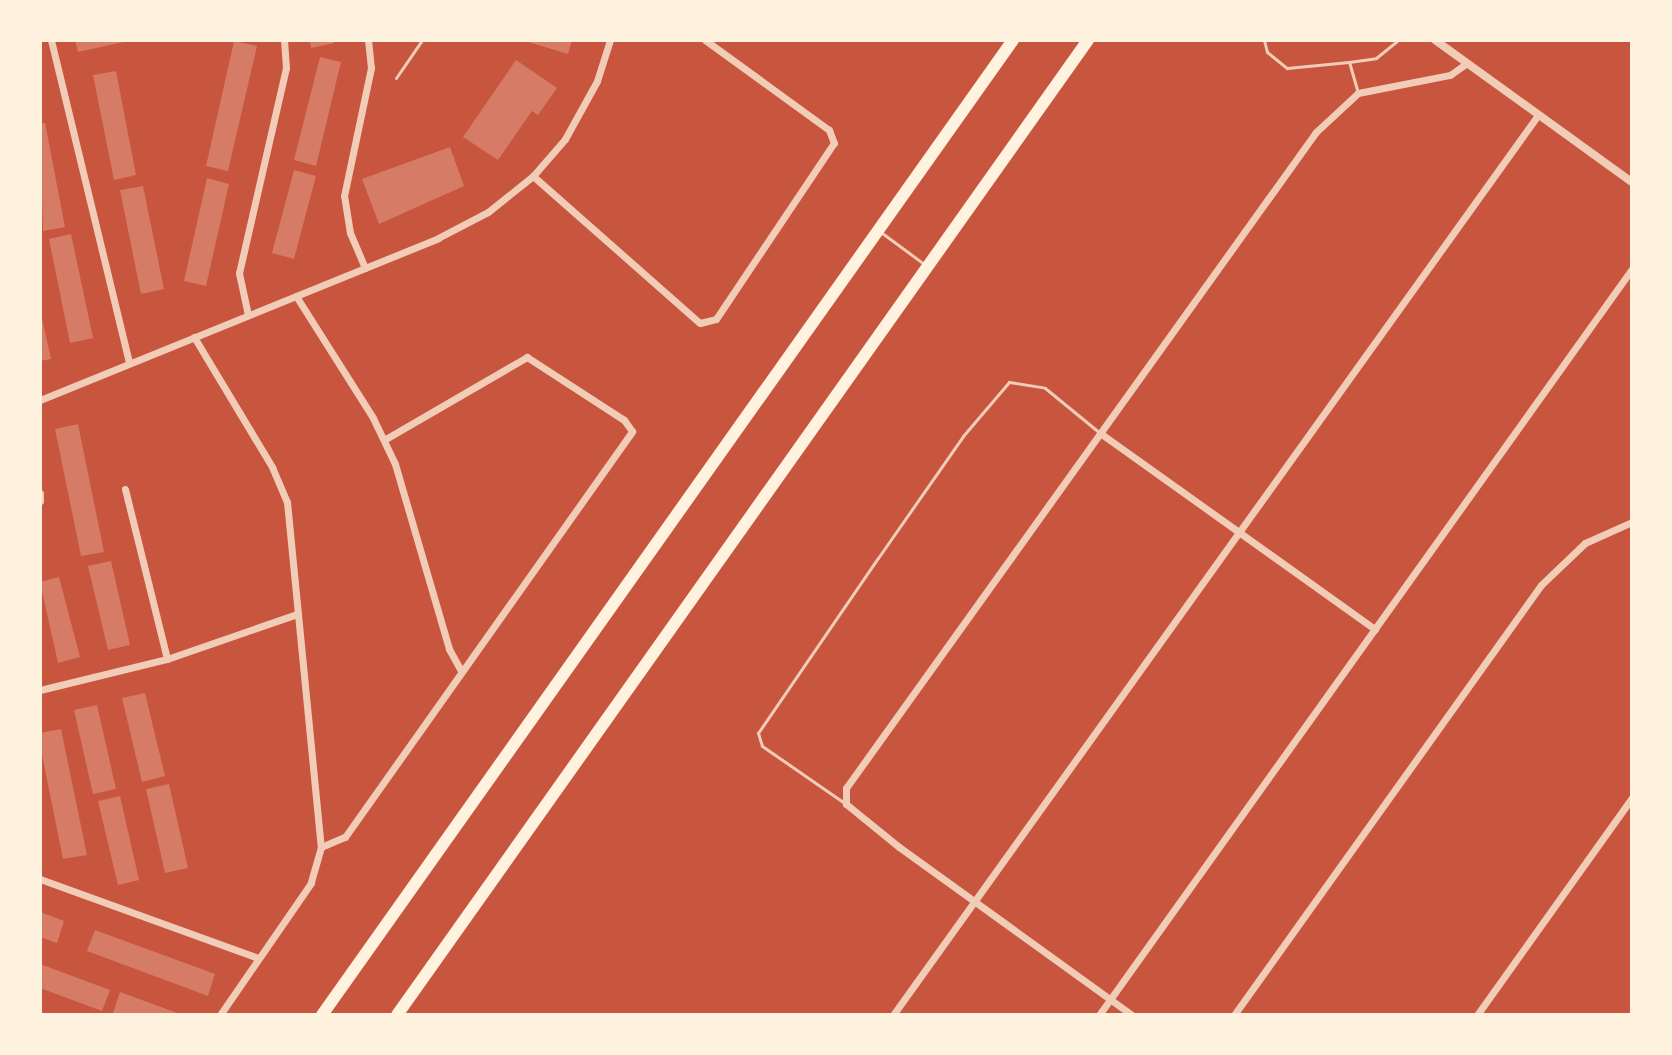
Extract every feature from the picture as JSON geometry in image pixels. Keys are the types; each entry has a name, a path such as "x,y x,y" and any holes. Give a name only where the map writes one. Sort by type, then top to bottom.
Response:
{"highway":[{"path":"322,1015 1013,40"},
{"path":"397,1015 1088,40"}],"street":[{"path":"51,40 129,363"},
{"path":"248,315 239,273 286,68 284,40"},
{"path":"365,268 350,233 344,196 371,68 368,40"},
{"path":"40,400 464,226 533,176 583,110 610,40"},
{"path":"533,176 706,325 716,319 832,150 833,137 705,40"},
{"path":"1435,40 1632,182"},
{"path":"1132,1015 972,903 845,801 850,779 1316,132 1358,93 1450,75 1467,63"},
{"path":"893,1015 1538,115"},
{"path":"1099,1015 1632,269"},
{"path":"296,296 384,440 449,649 462,672"},
{"path":"194,337 272,467 287,502 321,847 311,883 220,1015"},
{"path":"321,847 345,837 632,431 624,420 527,357 384,440"},
{"path":"1100,433 1375,629"},
{"path":"125,489 167,659"},
{"path":"40,493 40,501"},
{"path":"1234,1015 1541,585 1585,543 1632,522"},
{"path":"40,690 167,659 297,614"},
{"path":"1477,1015 1632,798"},
{"path":"40,879 258,958"}],"lane":[{"path":"396,78 422,40"},
{"path":"1264,40 1267,52 1287,68 1376,58 1398,40"},
{"path":"1349,62 1358,93"},
{"path":"878,230 927,266"},
{"path":"845,801 762,746 758,733 963,436 1009,382 1045,388 1100,433"}],"building":[{"path":"75,40 128,40 128,41 78,52"},
{"path":"310,40 333,40 334,43 311,48"},
{"path":"522,40 572,40 568,54"},
{"path":"234,41 257,46 228,171 206,166"},
{"path":"320,57 341,62 316,166 294,160"},
{"path":"516,60 557,88 538,115 532,111 498,160 463,137"},
{"path":"116,71 136,175 114,180 93,75"},
{"path":"45,123 65,227 43,231 40,124"},
{"path":"450,147 464,186 379,224 362,179"},
{"path":"294,170 316,176 294,259 272,253"},
{"path":"207,178 229,184 206,286 184,281"},
{"path":"143,186 164,289 141,294 120,190"},
{"path":"71,234 93,338 70,343 49,239"},
{"path":"40,309 51,359 40,361"},
{"path":"78,424 104,552 81,556 55,429"},
{"path":"111,561 130,645 108,650 88,566"},
{"path":"59,577 80,657 58,663 40,582"},
{"path":"145,693 165,776 142,782 122,698"},
{"path":"97,705 116,789 93,794 74,710"},
{"path":"61,729 87,855 63,859 40,745 40,733"},
{"path":"169,784 188,868 165,873 146,789"},
{"path":"120,796 139,880 118,885 98,801"},
{"path":"40,912 64,921 57,943 40,937"},
{"path":"95,930 215,974 208,996 87,951"},
{"path":"40,964 110,990 102,1011 40,988"},
{"path":"120,992 183,1015 113,1013"}]}
